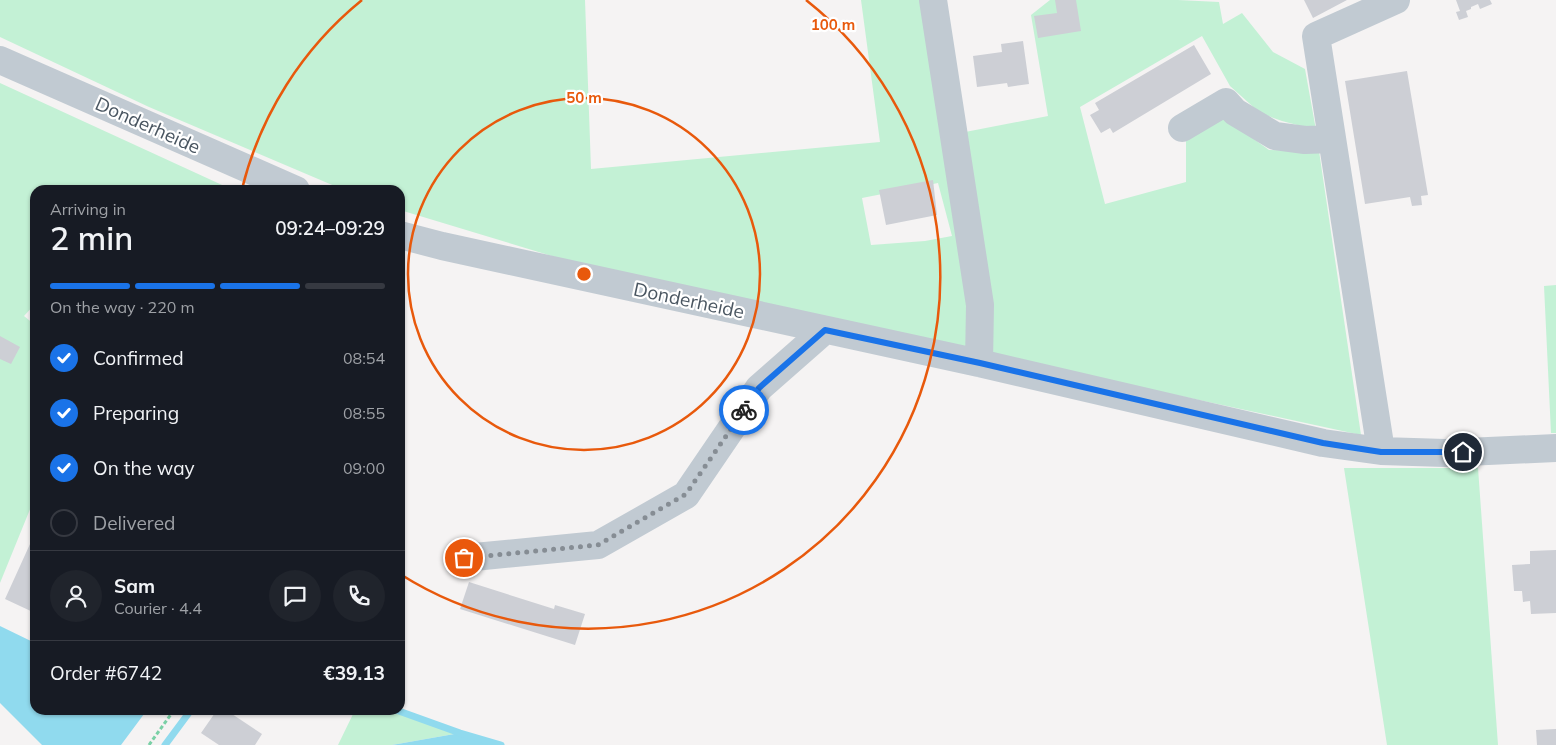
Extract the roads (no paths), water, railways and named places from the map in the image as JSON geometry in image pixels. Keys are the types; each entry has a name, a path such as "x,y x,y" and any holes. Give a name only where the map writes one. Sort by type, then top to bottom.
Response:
{"street":[{"path":"933,0 980,305 980,363"},
{"path":"1381,452 1316,36 1396,0"},
{"name":"Donderheide","path":"0,60 285,185"},
{"path":"1182,128 1226,102 1235,112 1275,136 1305,140 1332,138"},
{"name":"Donderheide","path":"405,236 442,246 980,363 1323,443 1381,452 1445,453 1556,448"},
{"path":"464,558 598,545 686,494 759,388 825,330"}],"water":[{"path":"0,626 30,641 30,715 143,715 121,745 42,745 0,703"},
{"path":"460,733 501,745 392,745"}],"waterway":[{"path":"405,713 501,745"},
{"path":"165,745 187,715"}]}
